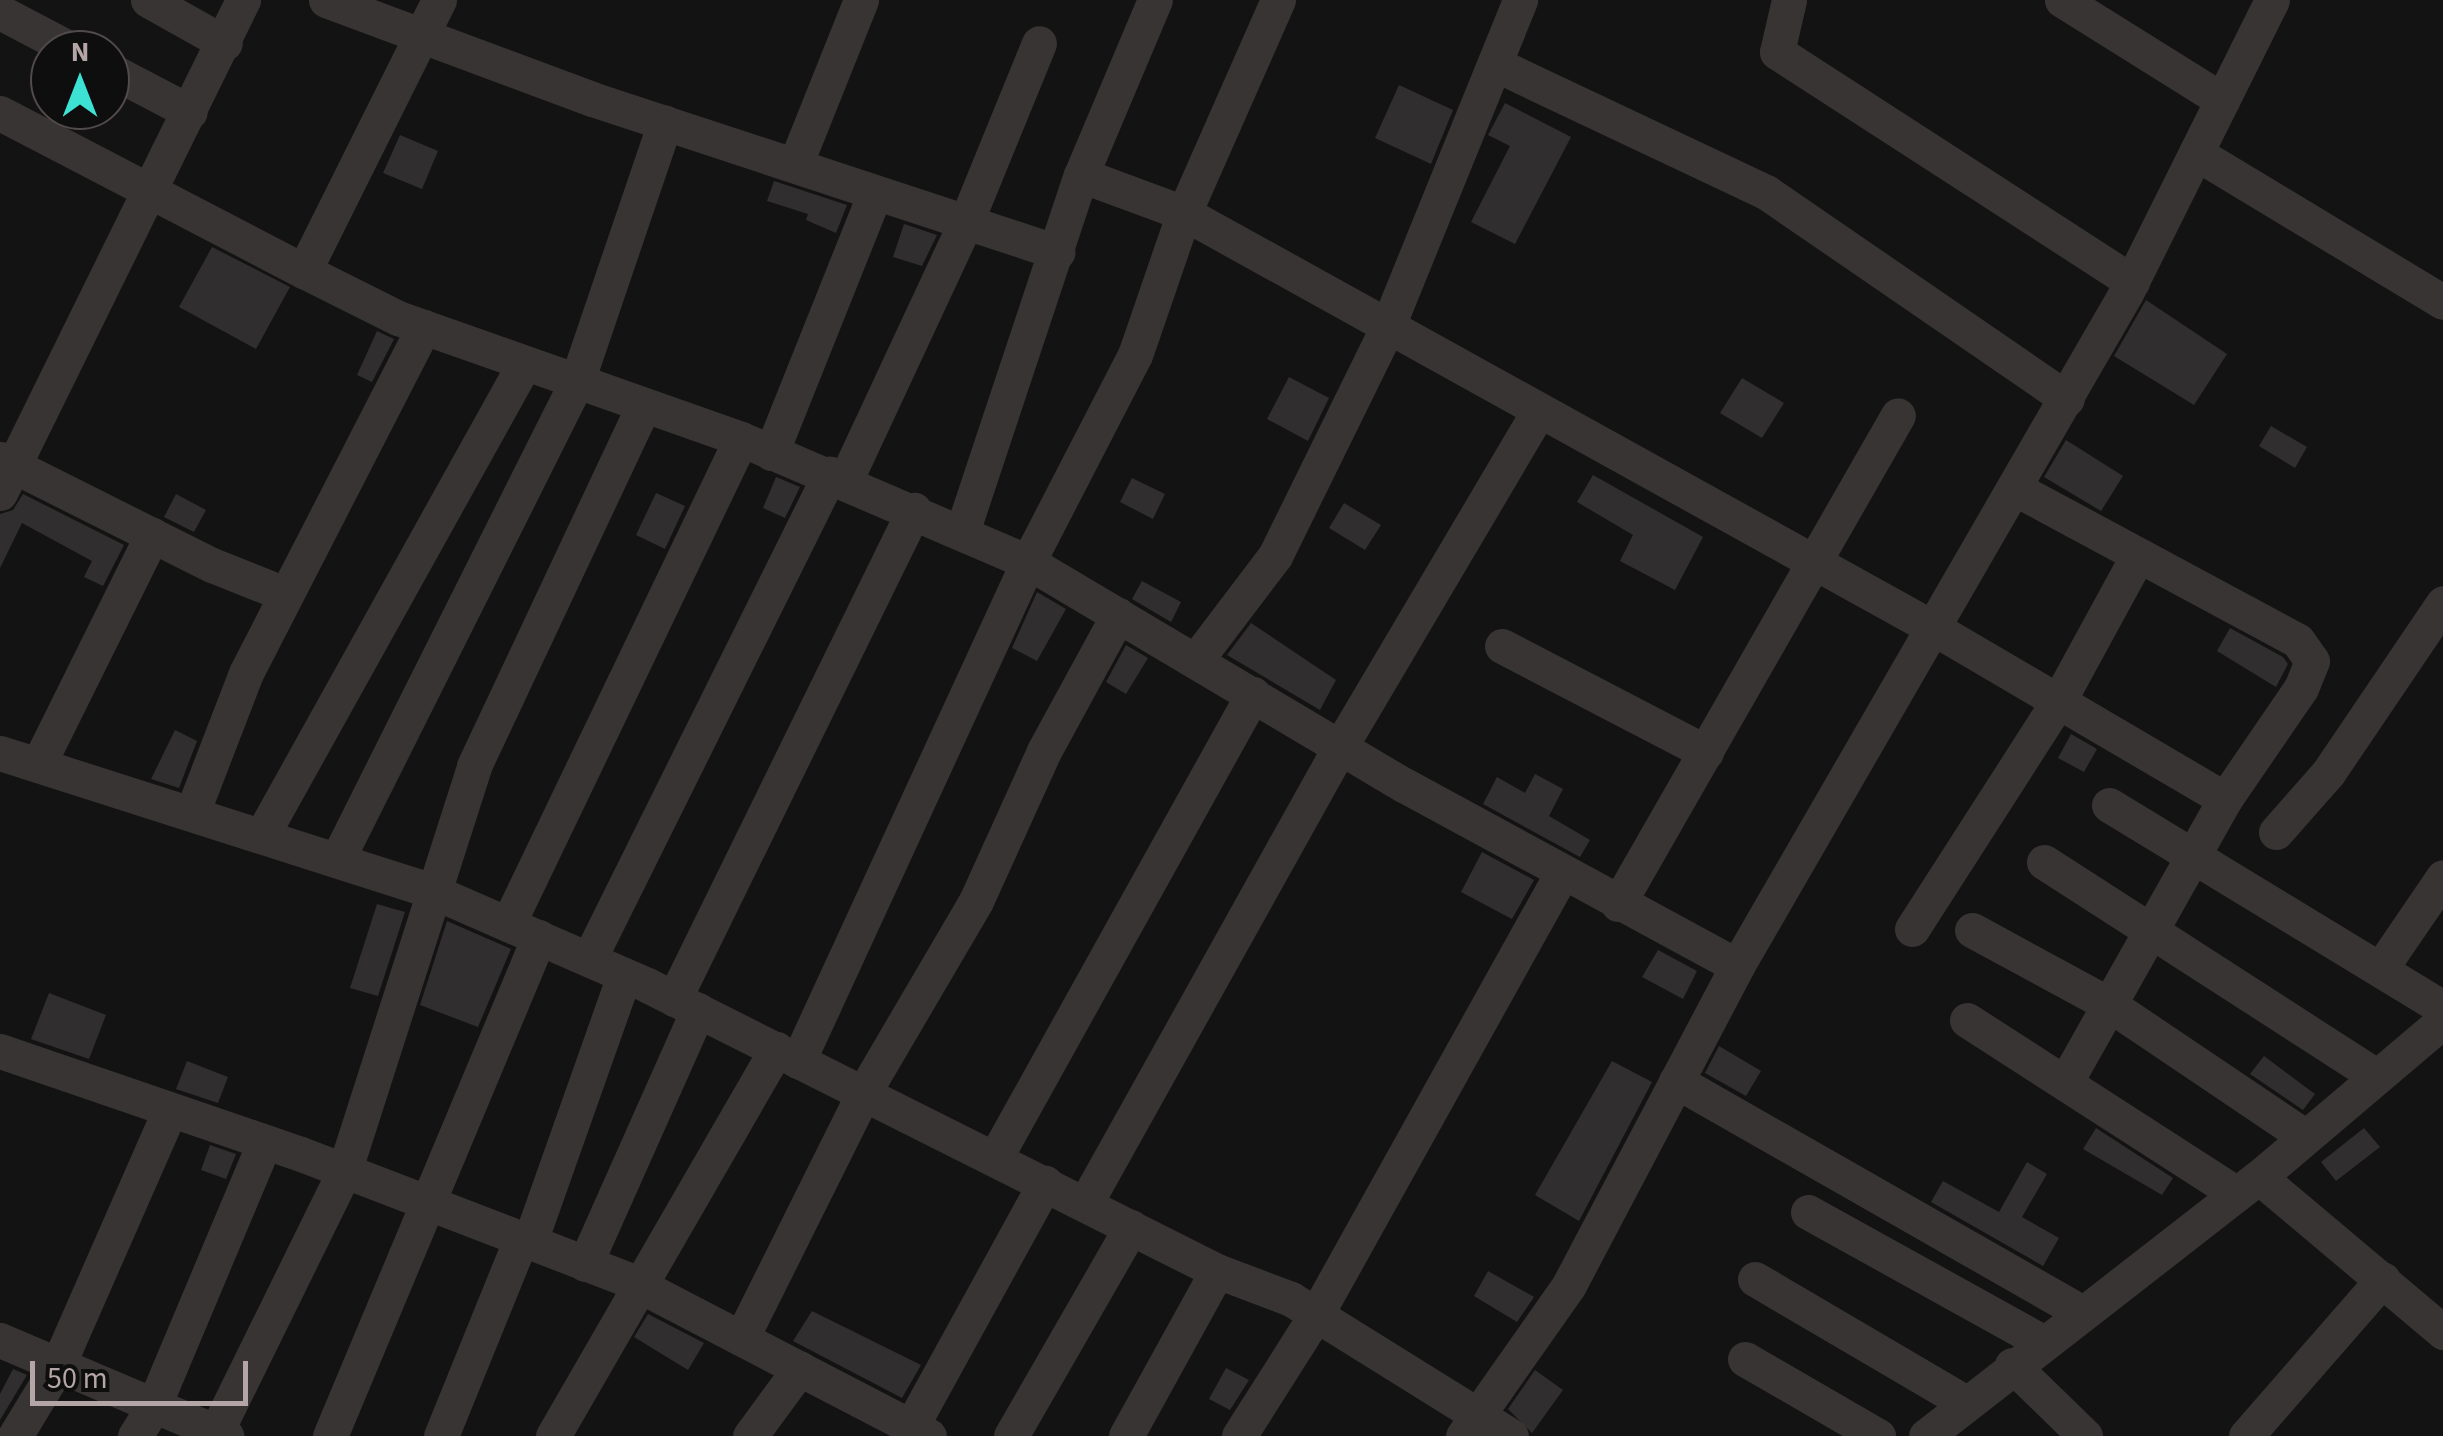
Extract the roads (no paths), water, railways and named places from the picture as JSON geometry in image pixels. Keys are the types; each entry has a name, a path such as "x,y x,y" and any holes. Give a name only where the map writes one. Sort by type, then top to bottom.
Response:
{"street":[{"path":"148,0 225,43"},
{"path":"243,0 225,43 5,473 285,594"},
{"path":"326,0 665,122 1057,252"},
{"path":"304,270 439,0"},
{"path":"795,166 862,0"},
{"path":"962,532 1081,175 1154,0"},
{"path":"554,1436 637,1284 787,1055 1028,562 1135,355 1184,213 1278,0"},
{"path":"1196,660 1275,556 1386,328 1497,65 1520,0"},
{"path":"1790,0 1777,52 2132,282"},
{"path":"2062,0 2222,100"},
{"path":"1473,1425 1569,1284 1736,966 2016,489 2132,282 2272,0"},
{"path":"0,12 34,30"},
{"path":"589,960 966,222 1039,43"},
{"path":"1497,65 1766,192 2066,399"},
{"path":"130,80 190,112"},
{"path":"0,113 304,270 424,327 838,477 1028,562 1340,747 1736,966"},
{"path":"338,860 576,381 665,122"},
{"path":"2196,154 2443,302"},
{"path":"1081,175 1184,213 1935,630 2225,800"},
{"path":"330,1436 431,1208 524,930 875,193"},
{"path":"192,813 285,594 424,327"},
{"path":"262,835 524,364"},
{"path":"0,1340 221,1434 344,1172 474,766 644,406"},
{"path":"1086,1204 1340,747 1538,411"},
{"path":"1618,904 1898,415"},
{"path":"2016,489 2310,652 2301,688 2225,800 2155,932 2066,1081"},
{"path":"585,1264 686,1005 914,510"},
{"path":"38,765 152,535"},
{"path":"1912,928 2058,702 2138,555"},
{"path":"2276,832 2328,774 2443,603"},
{"path":"742,1336 864,1092 976,901 1044,751 1118,615"},
{"path":"1502,646 1706,752"},
{"path":"995,1158 1253,694"},
{"path":"0,754 432,892 624,975 1217,1270 1317,1314 1473,1425 1511,1436"},
{"path":"2109,805 2443,1008"},
{"path":"2044,862 2376,1076"},
{"path":"1239,1436 1317,1314 1562,873"},
{"path":"2381,968 2443,878"},
{"path":"1972,930 2110,1005 2304,1136"},
{"path":"441,1436 525,1242 624,975"},
{"path":"1967,1020 2248,1185 2384,1279 2443,1332"},
{"path":"1926,1436 2012,1365 2248,1185 2443,1021"},
{"path":"0,1051 168,1114 344,1172 637,1284 742,1336 916,1433 1045,1184"},
{"path":"1676,1081 2082,1312"},
{"path":"15,1436 58,1364 168,1114"},
{"path":"134,1436 154,1406 264,1143"},
{"path":"1808,1212 2044,1343"},
{"path":"1011,1436 1131,1227"},
{"path":"1126,1436 1217,1270"},
{"path":"1755,1279 1966,1403"},
{"path":"2246,1436 2384,1279"},
{"path":"1744,1359 1878,1436"},
{"path":"2012,1365 2084,1436"},
{"path":"750,1436 800,1368"}]}
